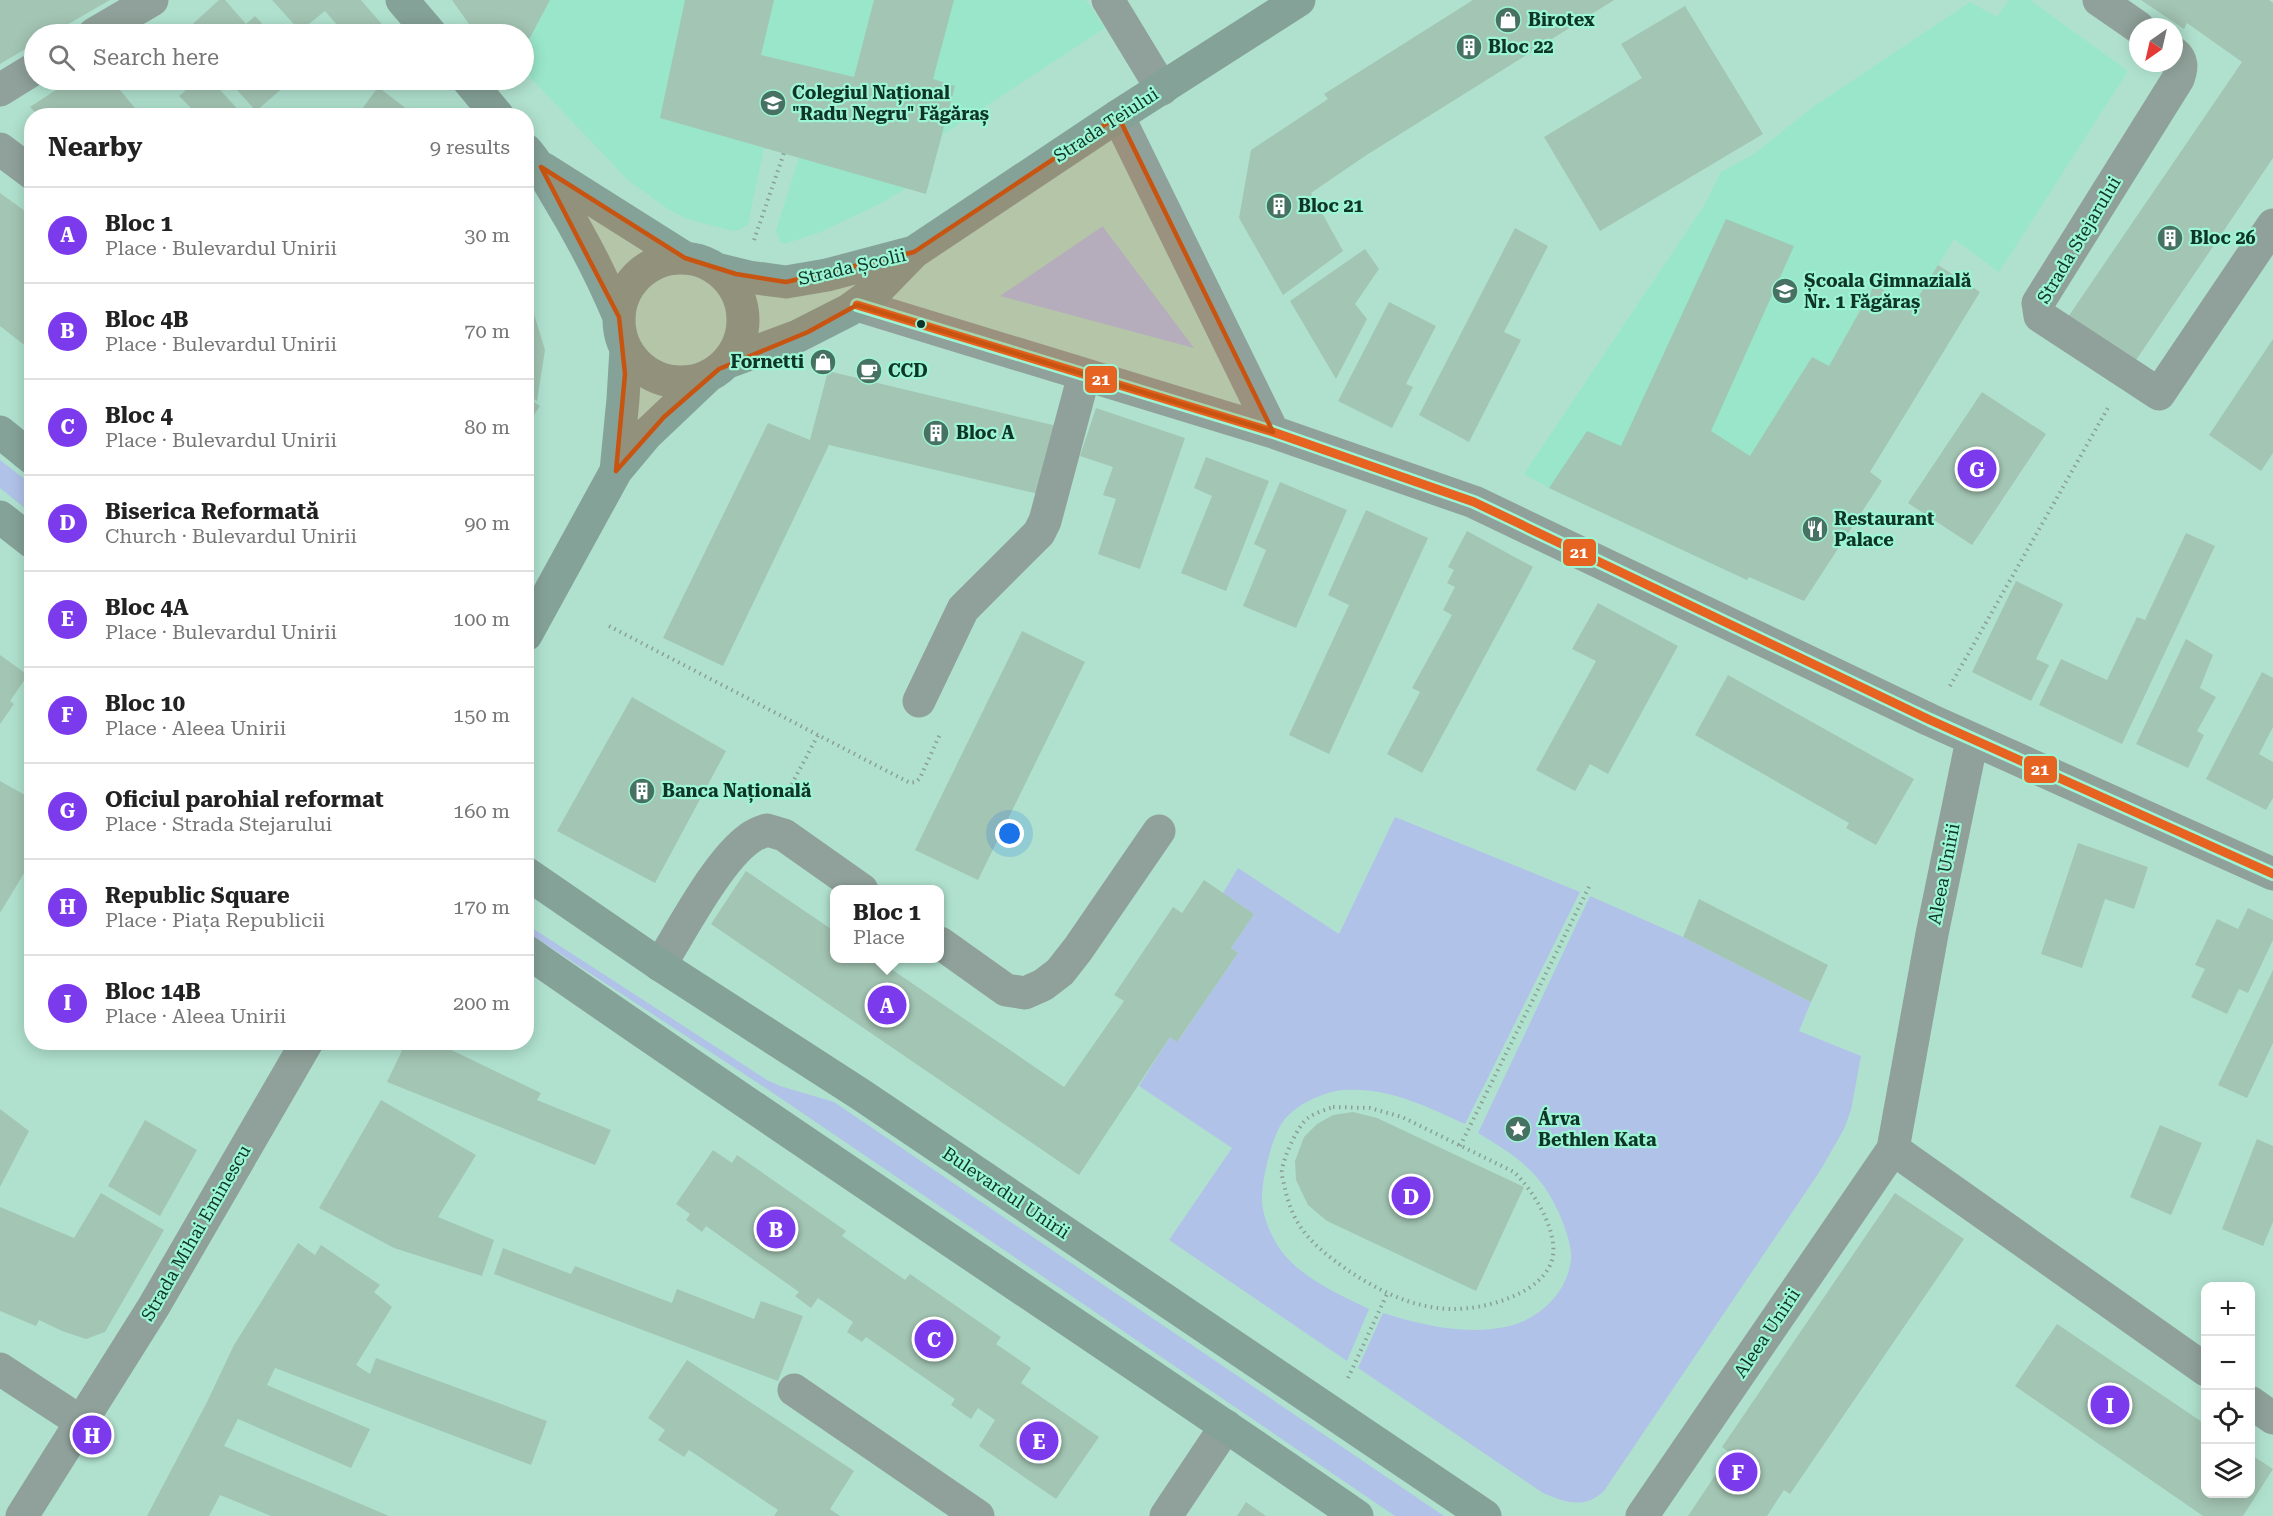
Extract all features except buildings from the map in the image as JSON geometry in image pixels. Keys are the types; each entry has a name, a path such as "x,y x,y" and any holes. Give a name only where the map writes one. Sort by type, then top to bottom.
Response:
{"main road":[{"path":"402,0 422,24"},
{"name":"Strada Teiului","path":"914,252 1118,116 1299,0"},
{"path":"476,90 491,108"},
{"path":"534,158 685,258"},
{"path":"534,158 595,263 619,317"},
{"name":"Strada Școlii","path":"716,269 749,277 786,282 826,275 914,252"},
{"name":"Strada Școlii","path":"717,369 808,332 857,304 886,281 914,252"},
{"path":"534,620 616,471 647,434 717,369 741,337 743,318 740,299 731,282 716,269 701,261 685,258 666,260 648,267 633,281 623,298 619,317 620,333 626,349 637,364 653,375 670,381 689,382 717,369"},
{"path":"616,471 626,349"},
{"path":"0,432 24,452"},
{"path":"0,517 24,536"},
{"name":"Bulevardul Unirii","path":"534,878 660,965 860,1094 1485,1516"},
{"path":"534,956 1357,1516"}],"street":[{"path":"111,24 153,0"},
{"path":"1108,0 1161,88"},
{"path":"2099,0 2129,21"},
{"name":"Strada Stejarului","path":"2180,72 2178,79 2038,303 2040,316 2159,394 2273,225"},
{"path":"0,90 24,75"},
{"path":"1118,116 1273,432"},
{"path":"0,149 24,167"},
{"name":"Strada Școlii","path":"857,304 1273,432 1500,512 1972,740 2273,874"},
{"path":"919,701 963,609 1039,533 1046,522 1084,375"},
{"name":"Aleea Unirii","path":"1642,1516 1893,1149 1935,922 1972,740"},
{"path":"660,965 718,873 734,852 751,837 767,830 784,835 855,885"},
{"path":"944,947 1006,990 1025,993 1043,985 1060,972 1078,950 1159,831"},
{"name":"Strada Mihai Eminescu","path":"22,1516 154,1306 302,1050"},
{"path":"1893,1149 2201,1367"},
{"path":"0,1369 81,1422"},
{"path":"794,1390 978,1516"},
{"path":"2255,1405 2273,1418"},
{"path":"1166,1516 1226,1426"}],"path":[{"path":"753,244 784,153"},
{"path":"1930,720 2127,374"},
{"path":"609,626 910,783 920,778 944,726"},
{"path":"767,830 818,735"},
{"path":"1460,1146 1590,885"},
{"path":"1333,1107 1370,1108 1402,1117 1514,1172 1527,1185 1548,1225 1554,1243 1547,1271 1535,1284 1518,1295 1475,1307 1450,1309 1420,1305 1387,1294 1330,1258 1301,1230 1288,1205 1281,1172 1291,1143 1307,1118 1333,1107"},
{"path":"1332,1412 1387,1294"}],"highlighted area":[{"path":"1118,116 1273,432 857,305 808,332 719,369 664,417 616,471 625,374 619,317 541,167 685,258 736,274 786,282 914,252"}],"shaded area":[{"name":"Colegiul Național \"Radu Negru\" Făgăraș","path":"550,0 1086,0 1105,28 942,135 926,194 907,188 821,232 784,244 780,242 776,231 799,157 764,148 748,224 739,230 733,231 687,219 668,209 628,180 534,81 534,30"},
{"name":"Școala Gimnazială Nr. 1 Făgăraș","path":"2009,0 2030,0 2128,71 1999,272 1954,239 1747,580 1549,488 1524,474 1705,204 1721,172 1754,154 1813,107 1970,2 1997,17"},
{"path":"1103,227 1194,348 1000,296"},
{"path":"0,460 24,479 24,507 0,488"},
{"path":"1395,817 1580,892 1465,1124 1406,1099 1376,1092 1344,1090 1327,1093 1301,1105 1287,1117 1278,1130 1267,1161 1263,1184 1262,1202 1265,1218 1280,1250 1300,1270 1328,1289 1369,1309 1347,1361 1169,1240 1232,1148 1139,1086 1170,1037 1178,1041 1238,953 1231,948 1254,914 1223,893 1238,868 1339,934"},
{"path":"1590,896 1683,937 1811,1002 1799,1031 1861,1056 1851,1110 1844,1129 1820,1171 1604,1491 1590,1500 1567,1502 1543,1493 1358,1368 1383,1313 1443,1328 1474,1330 1505,1327 1517,1324 1539,1312 1549,1304 1564,1284 1571,1260 1571,1251 1561,1218 1550,1196 1526,1166 1478,1133"},
{"path":"534,929 767,1080 834,1102 1444,1516 1395,1516 773,1093 534,937"}],"transit line":[{"name":"21","path":"857,305 1273,432 1474,502 1930,720 2273,874"}],"place":[{"name":"Birotex","path":"1508,20"},
{"name":"Bloc 22","path":"1469,47"},
{"name":"Colegiul Național \"Radu Negru\" Făgăraș","path":"773,103"},
{"name":"Bloc 21","path":"1279,206"},
{"name":"Bloc 26","path":"2170,238"},
{"name":"Școala Gimnazială Nr. 1 Făgăraș","path":"1785,291"},
{"name":"Fornetti","path":"823,362"},
{"name":"CCD","path":"869,371"},
{"name":"Bloc A","path":"936,433"},
{"name":"Oficiul parohial reformat","path":"1977,469"},
{"name":"Restaurant Palace","path":"1815,529"},
{"name":"Banca Națională","path":"642,791"},
{"name":"Bloc 1","path":"887,1005"},
{"name":"Árva Bethlen Kata","path":"1518,1129"},
{"name":"Biserica Reformată","path":"1411,1196"},
{"name":"Bloc 4B","path":"776,1229"},
{"name":"Bloc 4","path":"934,1339"},
{"name":"Bloc 14B","path":"2110,1405"},
{"name":"Republic Square","path":"92,1435"},
{"name":"Bloc 4A","path":"1039,1441"},
{"name":"Bloc 10","path":"1738,1472"}]}
